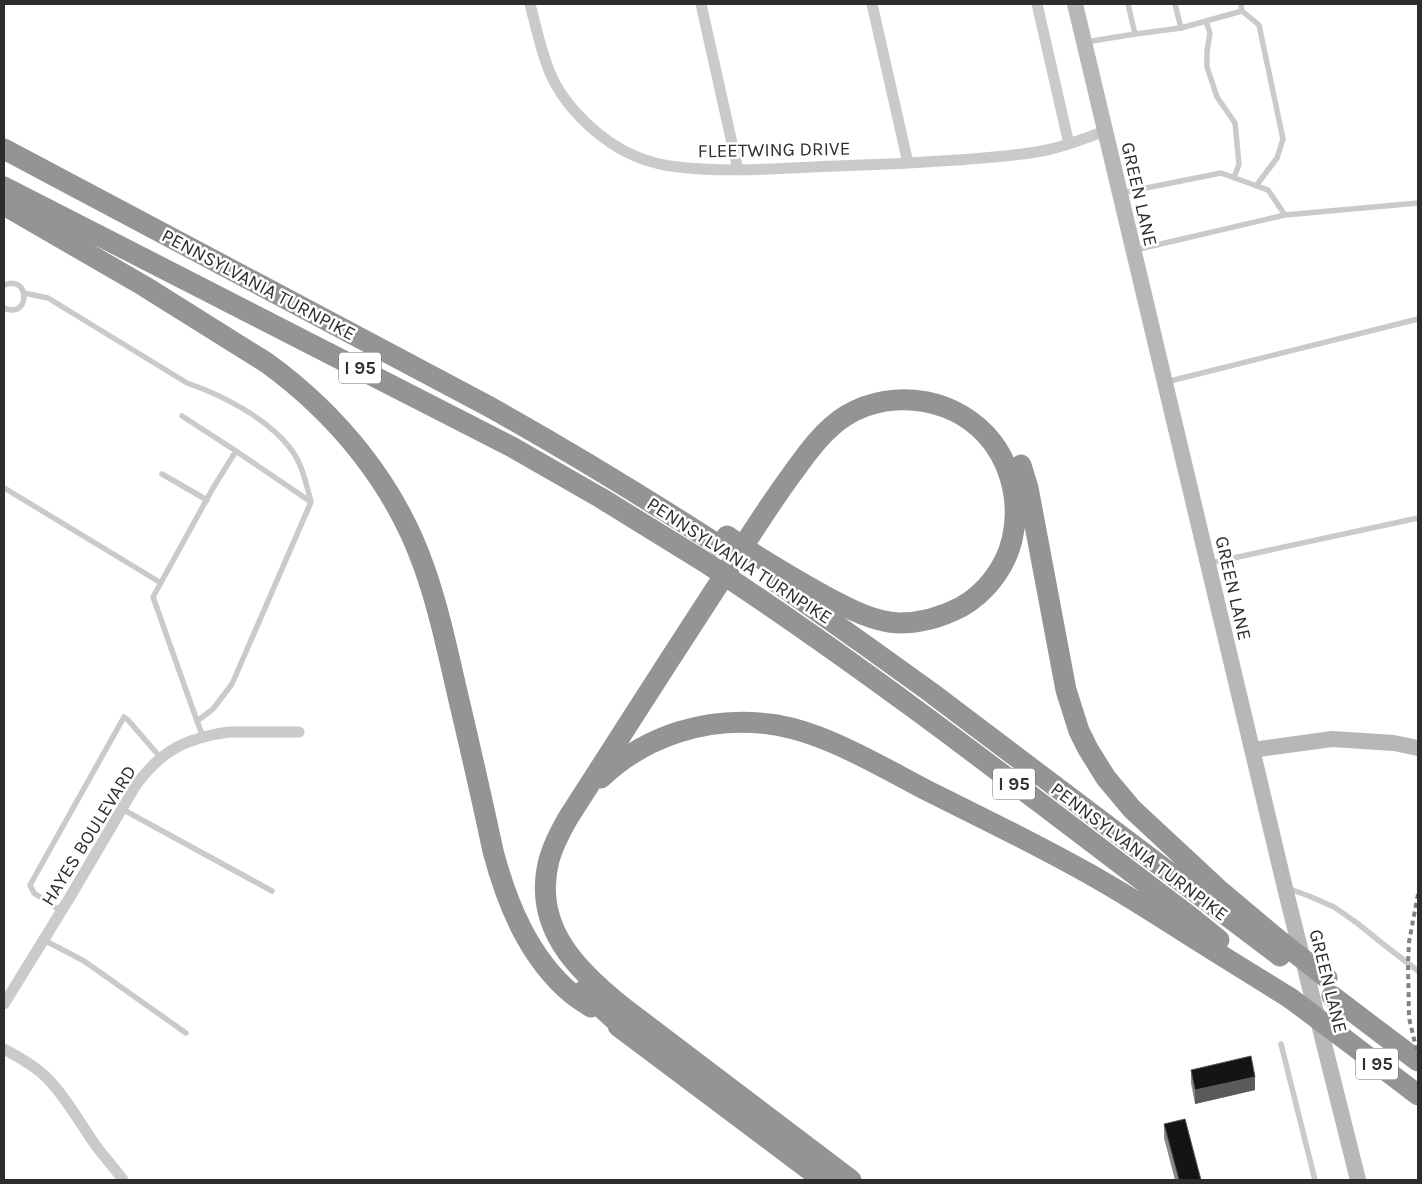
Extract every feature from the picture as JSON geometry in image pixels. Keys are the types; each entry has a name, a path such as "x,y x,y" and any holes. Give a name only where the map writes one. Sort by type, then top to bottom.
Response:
{"highway":[{"name":"PENNSYLVANIA TURNPIKE","path":"4,149 480,401 746,555 1277,947 1329,987 1410,1055"},
{"name":"PENNSYLVANIA TURNPIKE","path":"4,187 512,447 601,498 708,564 830,647 937,726 1188,915 1290,998 1416,1093"},
{"path":"4,205 144,286 267,363 320,406 352,442 366,459 400,513 417,549 430,585 442,624 493,851 512,909 530,943 557,979 572,994 629,1033 823,1180"},
{"path":"629,1033 568,977 556,963 540,934 535,920 532,891 534,864 540,844 549,823 566,795 792,454 810,430 830,411 854,396 867,391 897,386 913,386 940,391 953,396 982,414 1006,437 1019,461 1028,488 1066,690 1079,731 1088,749 1106,778 1132,809 1277,947"},
{"path":"746,555 863,614 897,623 926,620 968,603 989,584 999,571 1006,558 1014,532 1014,491 1005,464 991,440 971,422 934,403 921,400 882,401 869,404 835,424 803,458 773,500 568,818 553,847 549,862 547,906 550,919 562,945 580,969 609,996 851,1180"},
{"path":"581,797 606,773 629,755 671,734 704,725 736,721 787,727 813,735 858,755 1078,868 1129,897 1290,998"}],"street":[{"name":"FLEETWING DRIVE","path":"530,4 555,83 588,126 612,144 636,157 676,167 738,170 982,158 1032,152 1069,144 1105,132"},
{"path":"701,4 738,170"},
{"path":"872,4 908,163"},
{"path":"1037,4 1069,144"},
{"name":"GREEN LANE","path":"1074,4 1285,888 1358,1180"},
{"name":"HAYES BOULEVARD","path":"4,1004 136,785 146,771 160,757 186,742 229,732 299,732"},
{"path":"1252,750 1332,739 1394,743 1418,748"},
{"path":"4,1049 32,1065 46,1076 122,1180"}],"lane":[{"path":"1128,4 1135,34"},
{"path":"1175,4 1181,28"},
{"path":"1241,4 1242,10 1259,25 1283,139 1277,158 1256,186"},
{"path":"1084,42 1181,28 1242,10"},
{"path":"1206,21 1210,33 1207,67 1217,97 1234,123 1238,164 1234,178"},
{"path":"1119,193 1221,173 1268,190 1285,216"},
{"path":"1133,251 1285,216 1418,203"},
{"path":"4,285 6,283 15,284 24,293 23,302 17,309 8,310 4,308"},
{"path":"24,293 48,298 187,383 209,391 246,412 272,429 291,449 303,471 311,502 232,684 213,709 198,721"},
{"path":"1164,382 1418,319"},
{"path":"182,416 311,502"},
{"path":"203,737 153,597 236,451"},
{"path":"162,474 207,500"},
{"path":"6,489 161,583"},
{"path":"1208,564 1418,518"},
{"path":"61,911 34,893 30,885 124,717 160,757"},
{"path":"122,809 272,891"},
{"path":"1285,888 1310,896 1334,907 1418,971"},
{"path":"44,940 84,961 186,1033"},
{"path":"1281,1044 1315,1180"}],"building":[{"path":"1251,1056 1255,1077 1195,1090 1191,1070"},
{"path":"1185,1119 1201,1180 1179,1180 1164,1124"}],"railway":[{"path":"1418,894 1409,942 1408,964 1409,1018 1418,1056"}]}
